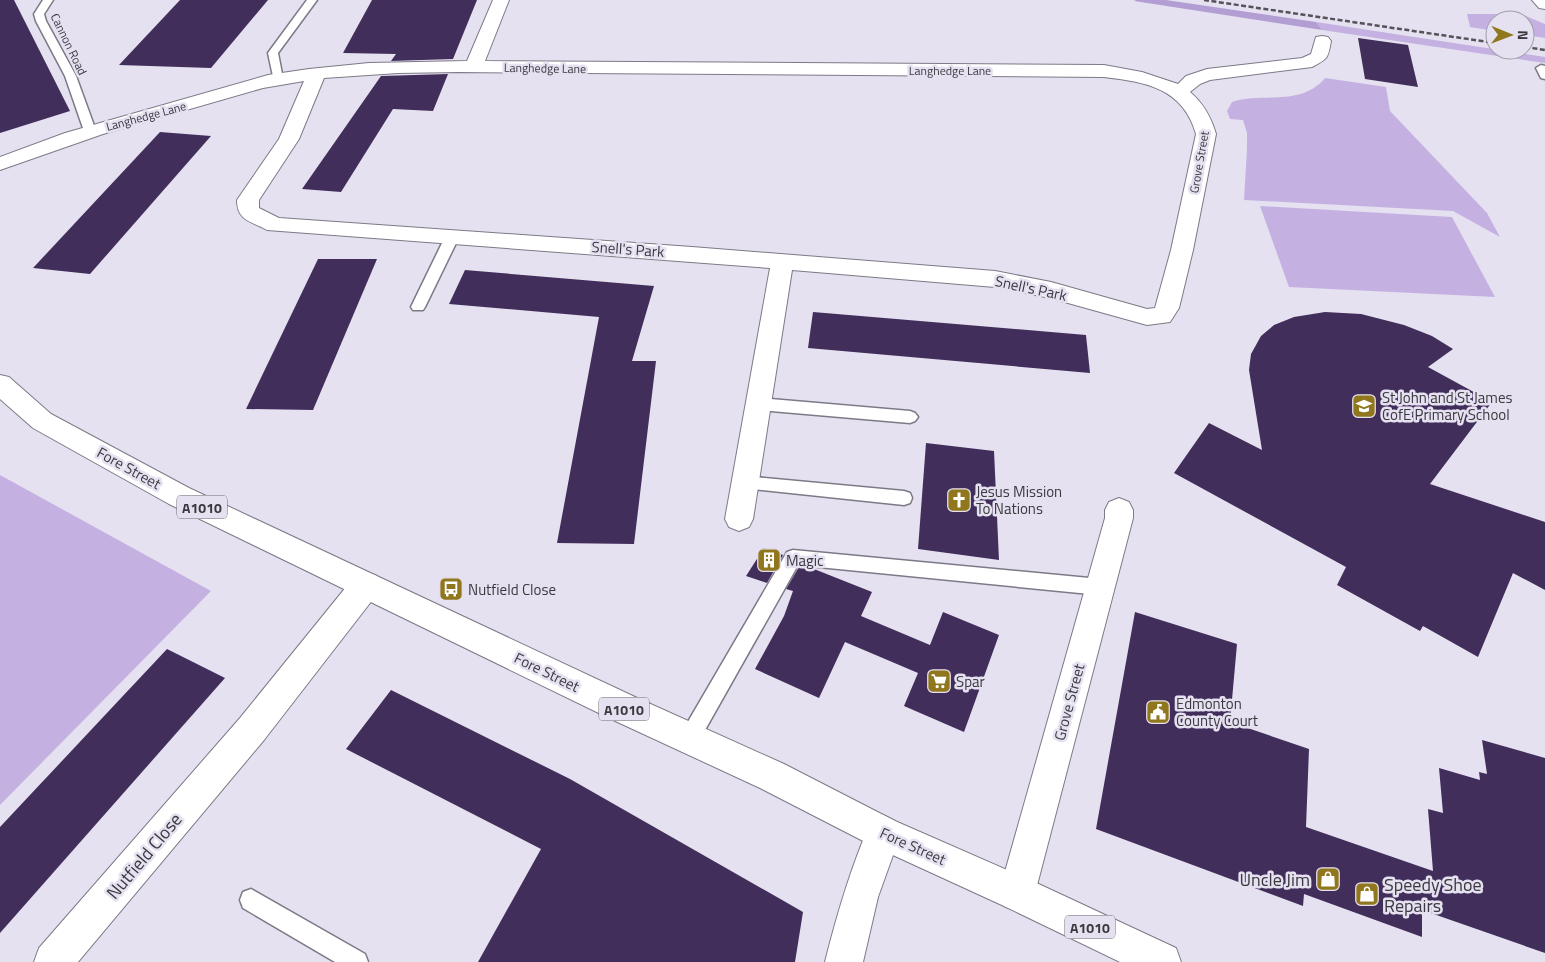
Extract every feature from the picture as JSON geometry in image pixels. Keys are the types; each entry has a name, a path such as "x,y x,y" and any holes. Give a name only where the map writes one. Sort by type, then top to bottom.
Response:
{"street":[{"path":"474,66 501,0"},
{"path":"1540,0 1545,4"},
{"path":"1181,92 1193,80 1207,75 1306,63 1320,57 1322,41"},
{"name":"Langhedge Lane","path":"0,164 90,131 278,79 390,68 474,66 1104,71 1129,74 1181,92"},
{"name":"Snell's Park","path":"316,74 288,139 248,200 248,210 276,225 995,279 1051,290 1147,317 1162,316"},
{"name":"Grove Street","path":"1162,316 1167,308 1174,282 1206,134 1204,122 1181,92"},
{"path":"738,519 782,262"},
{"name":"Fore Street","path":"0,384 42,421 179,496 689,739 772,776 883,833 1017,893 1162,962"},
{"name":"Grove Street","path":"1017,893 1119,510"},
{"name":"Nutfield Close","path":"53,962 252,729 366,585"},
{"path":"844,962 860,897 883,833"}],"lane":[{"name":"Cannon Road","path":"48,0 39,14 41,25 59,53 70,76 90,131"},
{"path":"278,79 273,52 312,0"},
{"path":"418,307 452,237"},
{"path":"758,404 910,417"},
{"path":"744,482 904,498"},
{"path":"689,739 793,557 1100,587"},
{"path":"251,900 356,962"}],"shaded area":[{"path":"1166,0 1316,22 1322,30 1134,1"},
{"path":"1467,14 1485,14 1485,29 1470,27"},
{"path":"1535,20 1545,24 1545,38 1535,36"},
{"path":"1316,22 1485,48 1485,54 1322,30"},
{"path":"1535,55 1545,57 1545,63 1525,60 1535,60"},
{"path":"1325,78 1386,87 1390,111 1487,213 1500,237 1453,211 1244,200 1247,133 1243,120 1230,119 1227,111 1232,102 1244,99 1293,96 1305,93"},
{"path":"1260,206 1452,217 1495,297 1289,287"},
{"path":"0,475 211,591 0,805"}],"building":[{"path":"0,0 14,0 70,111 0,133"},
{"path":"180,0 268,0 211,68 119,65"},
{"path":"372,0 477,0 453,59 391,61 396,54 343,53"},
{"path":"1358,38 1408,45 1418,87 1365,79"},
{"path":"448,74 433,111 393,109 341,192 302,189 381,76"},
{"path":"160,132 211,136 90,274 33,268"},
{"path":"318,259 377,259 313,410 246,409"},
{"path":"465,270 654,286 632,361 656,361 634,544 557,543 599,317 449,304"},
{"path":"813,312 1086,335 1090,373 808,348"},
{"path":"1325,312 1361,314 1404,325 1432,336 1453,349 1428,367 1492,402 1430,484 1545,522 1545,590 1513,573 1478,657 1423,626 1420,631 1337,585 1346,567 1174,473 1209,423 1262,450 1249,370 1251,354 1261,336 1274,325 1294,317"},
{"name":"Jesus Mission To Nations","path":"926,443 994,451 999,560 918,549"},
{"name":"Magic","path":"764,548 783,555 767,583 746,576"},
{"path":"799,567 814,569 872,592 861,616 930,645 943,612 999,635 964,732 904,706 918,673 845,642 819,698 755,669 784,616 793,591 786,589"},
{"path":"1135,612 1237,644 1230,722 1309,749 1306,827 1433,871 1428,809 1443,813 1439,768 1480,780 1479,772 1487,774 1482,740 1545,758 1545,953 1422,910 1422,937 1304,894 1303,906 1096,829"},
{"path":"167,649 225,678 0,933 0,827"},
{"path":"391,690 570,779 803,912 795,962 478,962 541,849 346,749"}],"railway":[{"path":"1204,0 1485,42"},
{"path":"1535,48 1545,50"}],"place":[{"name":"St John and St James CofE Primary School","path":"1364,406"},
{"name":"Jesus Mission To Nations","path":"959,500"},
{"name":"Magic","path":"769,560"},
{"name":"Nutfield Close","path":"451,589"},
{"name":"Spar","path":"939,681"},
{"name":"Edmonton County Court","path":"1158,712"},
{"name":"Uncle Jim","path":"1328,879"},
{"name":"Speedy Shoe Repairs","path":"1367,894"}]}
